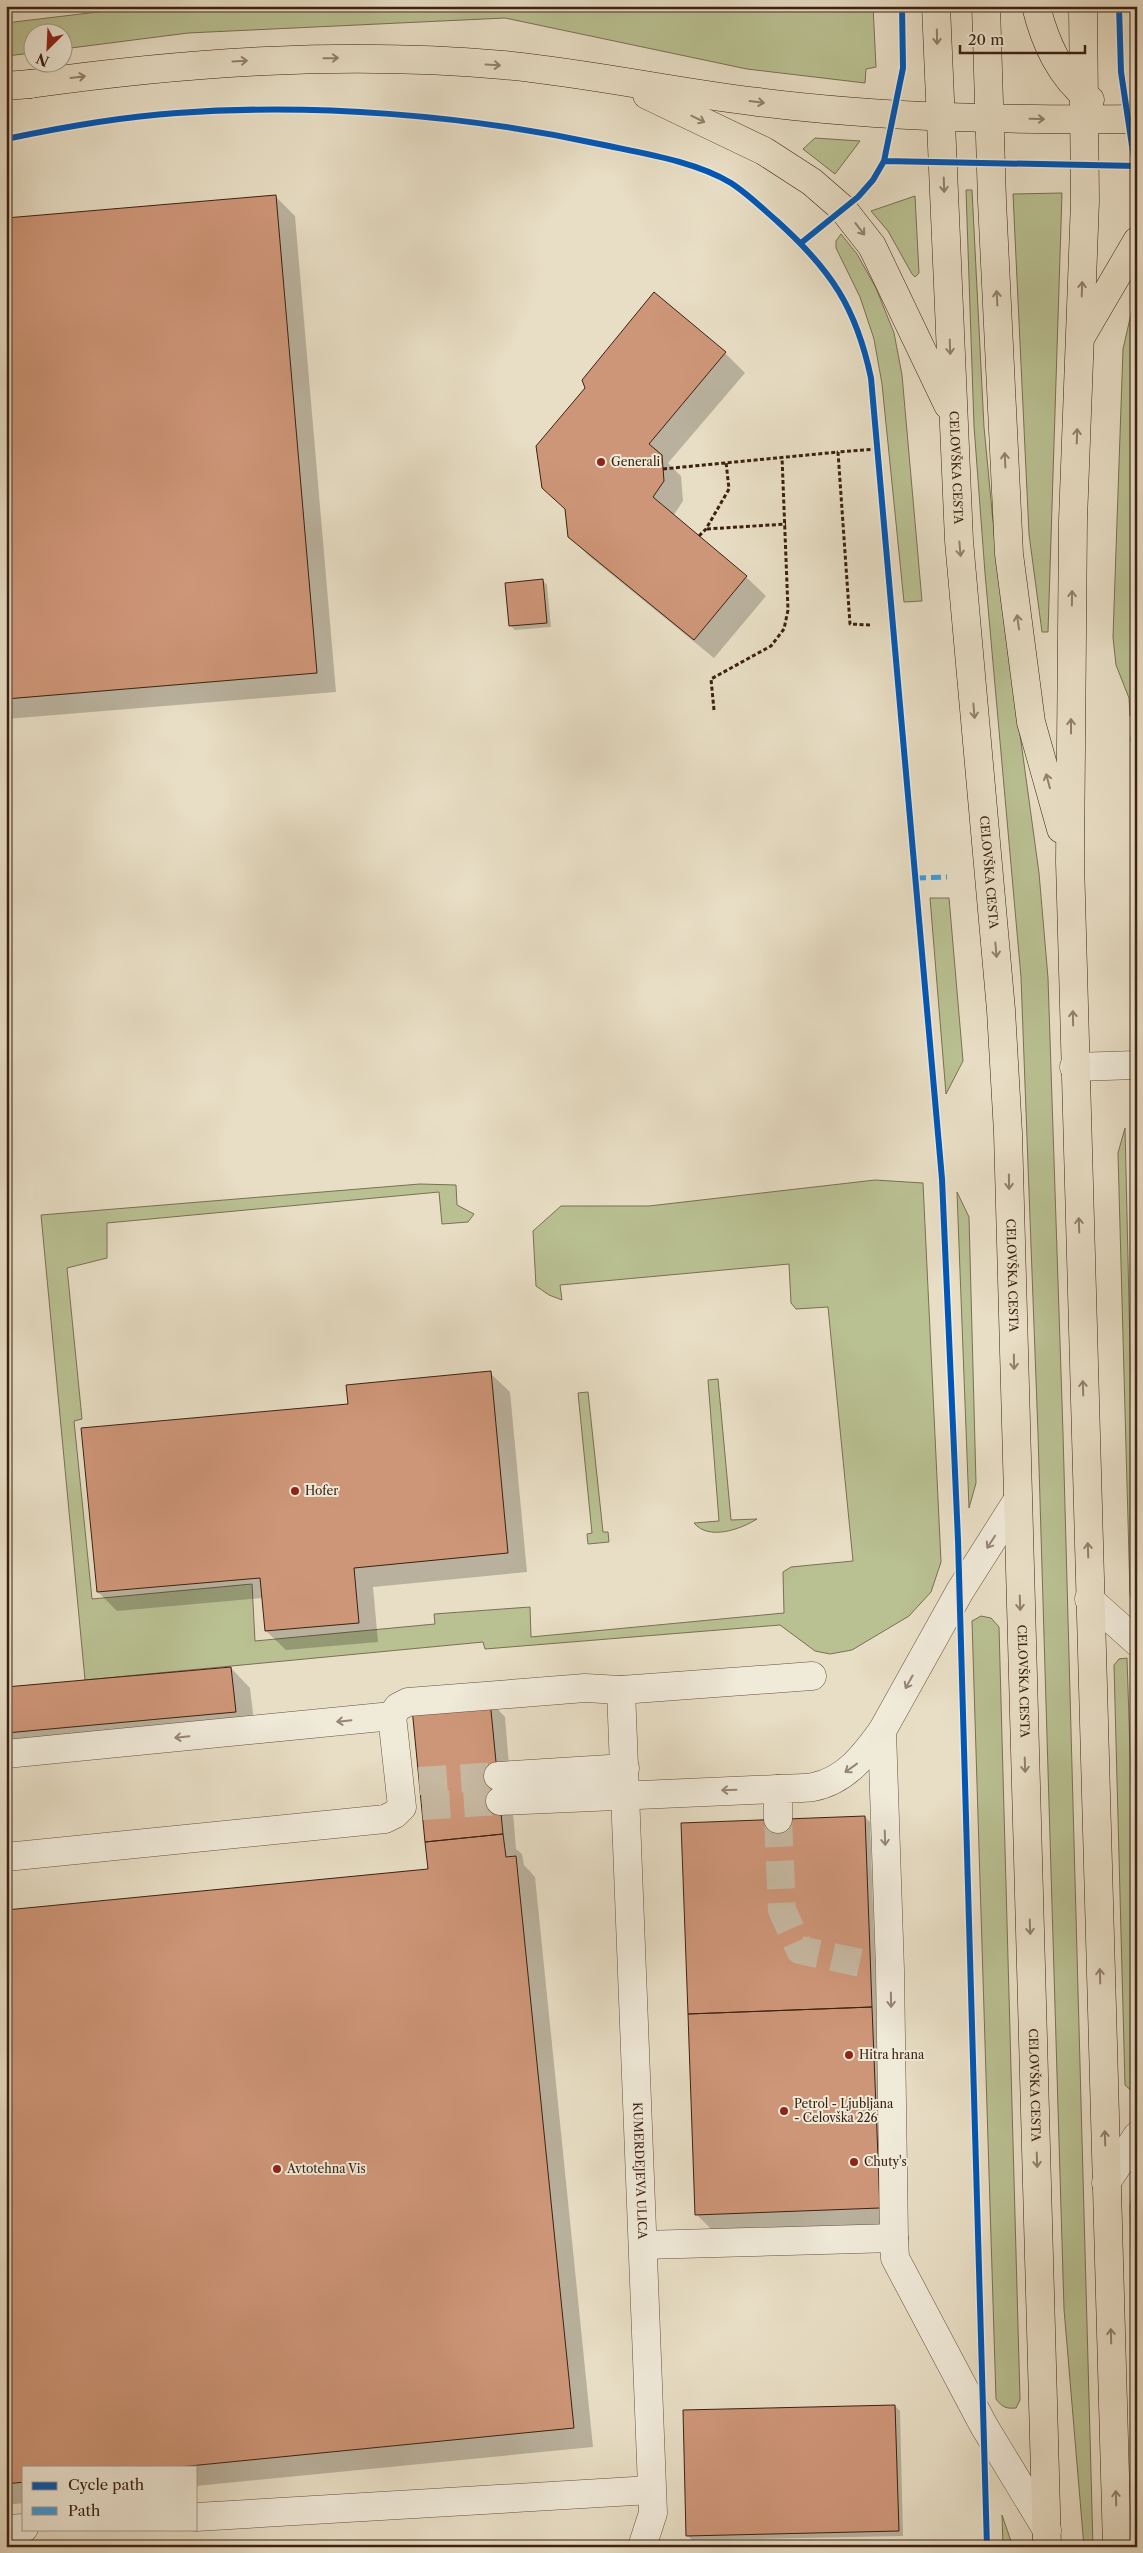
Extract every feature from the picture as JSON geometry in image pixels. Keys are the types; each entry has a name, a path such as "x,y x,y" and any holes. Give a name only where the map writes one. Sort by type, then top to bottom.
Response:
{"main road":[{"name":"CELOVŠKA CESTA","path":"936,6 952,413 960,550 1002,1019 1008,1133 1047,2538"},
{"path":"986,6 989,119 1009,554 1031,722 1070,862"},
{"path":"1036,6 1042,31 1052,54 1078,89 1128,119"},
{"path":"1083,6 1078,89 1085,201 1073,520 1070,862 1074,1067 1117,2547"},
{"path":"14,87 204,63 344,58 503,65 759,103 940,118 989,119 1078,89"},
{"path":"622,83 764,151 812,182 843,209 872,246 952,413"},
{"path":"1080,338 1137,241"}],"street":[{"path":"1074,1067 1137,1065"},
{"path":"499,1789 626,1781 778,1789 814,1787 838,1777 860,1762 882,1731 960,1591 1018,1501"},
{"path":"1089,1599 1137,1642"},
{"path":"6,1856 384,1819 395,1814 411,1794 392,1716 398,1707 408,1702 585,1688 621,1690 812,1676"},
{"name":"KUMERDEJEVA ULICA","path":"621,1690 653,2513 642,2547"},
{"path":"6,1754 392,1716"},
{"path":"882,1731 880,1968 895,2258 984,2426 1047,2538"},
{"path":"778,1789 778,1819"},
{"path":"1106,2183 1137,2136"},
{"path":"643,2245 894,2238"},
{"path":"198,2517 651,2490"},
{"path":"6,2529 22,2528"}],"path":[{"path":"663,468 876,449"},
{"path":"838,452 850,624 870,625"},
{"path":"714,710 711,679 771,646 784,629 788,610 782,457"},
{"path":"699,536 706,529 729,489 726,462"},
{"path":"706,529 786,524"}],"green space":[{"path":"147,6 873,6 876,67 866,69 865,83 747,69 505,18 188,33 72,48 72,22 22,22 22,54 6,56 6,23"},
{"path":"815,138 860,141 835,174 803,149"},
{"path":"966,190 972,190 984,427 998,574 1039,873 1048,978 1063,1433 1093,2547 1084,2547 1064,2309 1038,1433 1021,977 985,573 974,426"},
{"path":"1062,193 1048,632 1042,632 1029,534 1013,194"},
{"path":"915,196 919,273 915,277 888,231 871,211"},
{"path":"841,234 857,254 876,288 894,333 902,375 922,601 904,602 882,384 874,339 860,297 836,248 836,241"},
{"path":"1137,288 1137,458 1131,617 1137,671 1137,716 1130,716 1129,698 1116,665 1113,637 1123,349"},
{"path":"930,898 949,898 963,1061 946,1094"},
{"path":"1125,1128 1136,1610 1130,1594 1118,1153"},
{"path":"875,1180 923,1183 941,1562 931,1592 909,1616 852,1650 830,1654 815,1651 780,1625 485,1649 483,1642 85,1680 41,1215 420,1184 456,1185 457,1205 474,1214 468,1222 442,1224 439,1192 107,1223 107,1258 67,1268 82,1419 74,1421 92,1599 252,1584 255,1641 435,1624 434,1614 530,1607 531,1637 784,1613 783,1572 791,1567 853,1561 828,1307 796,1309 791,1303 789,1264 560,1285 562,1300 549,1295 536,1286 533,1231 561,1206 649,1206"},
{"path":"957,1192 969,1217 976,1483 969,1508"},
{"path":"718,1379 731,1520 757,1519 725,1532 708,1531 694,1523 719,1521 708,1380"},
{"path":"588,1392 603,1532 608,1532 609,1542 588,1544 587,1534 592,1533 578,1393"},
{"path":"981,1616 991,1618 999,1627 1020,2400 1016,2408 1004,2407 996,2399 972,1621"},
{"path":"1127,1658 1137,1961 1135,2094 1125,2085 1114,1665 1119,1659"},
{"path":"1137,2173 1137,2462 1130,2206"},
{"path":"1002,2515 1013,2547 1003,2547"}],"building":[{"path":"276,195 317,673 6,699 6,218"},
{"name":"Generali","path":"654,292 726,352 649,444 662,455 664,481 653,497 747,576 694,640 568,537 565,509 542,488 536,446 585,388 582,380"},
{"path":"543,579 547,623 509,626 505,583"},
{"name":"Hofer","path":"491,1371 508,1553 354,1568 359,1623 265,1631 260,1578 97,1592 81,1428 348,1404 346,1385"},
{"path":"231,1667 236,1712 6,1733 6,1687"},
{"path":"490,1700 503,1834 425,1842 412,1708"},
{"path":"865,1816 872,2007 688,2014 681,1823"},
{"name":"Avtotehna Vis","path":"503,1834 506,1857 516,1856 574,2428 189,2466 22,2466 22,2482 6,2484 6,1910 428,1869 425,1842"},
{"name":"Petrol - Ljubljana - Celovška 226","path":"872,2007 880,2208 695,2215 688,2014"},
{"path":"895,2405 899,2531 686,2536 683,2410"}],"tunnel":[{"path":"419,1781 498,1776"},
{"path":"422,1806 500,1801"},
{"path":"778,1819 782,1910 800,1950 870,1965"}],"marked path":[{"path":"1130,739 1137,739"},
{"path":"916,878 947,877"}],"cycle path":[{"path":"801,243 858,197 873,180 884,161 903,68 902,6"},
{"path":"1119,6 1121,72 1137,179"},
{"path":"6,139 91,123 177,113 229,110 335,111 443,119 496,126 650,154 684,163 717,175 749,196 796,239 827,273 839,291 858,330 871,378 942,1179 958,1540 987,2547"},
{"path":"884,161 1137,166"}],"place":[{"name":"Generali","path":"601,462"},
{"name":"Hofer","path":"295,1491"},
{"name":"Hitra hrana","path":"849,2055"},
{"name":"Petrol - Ljubljana - Celovška 226","path":"784,2111"},
{"name":"Chuty's","path":"854,2162"},
{"name":"Avtotehna Vis","path":"277,2169"}]}
